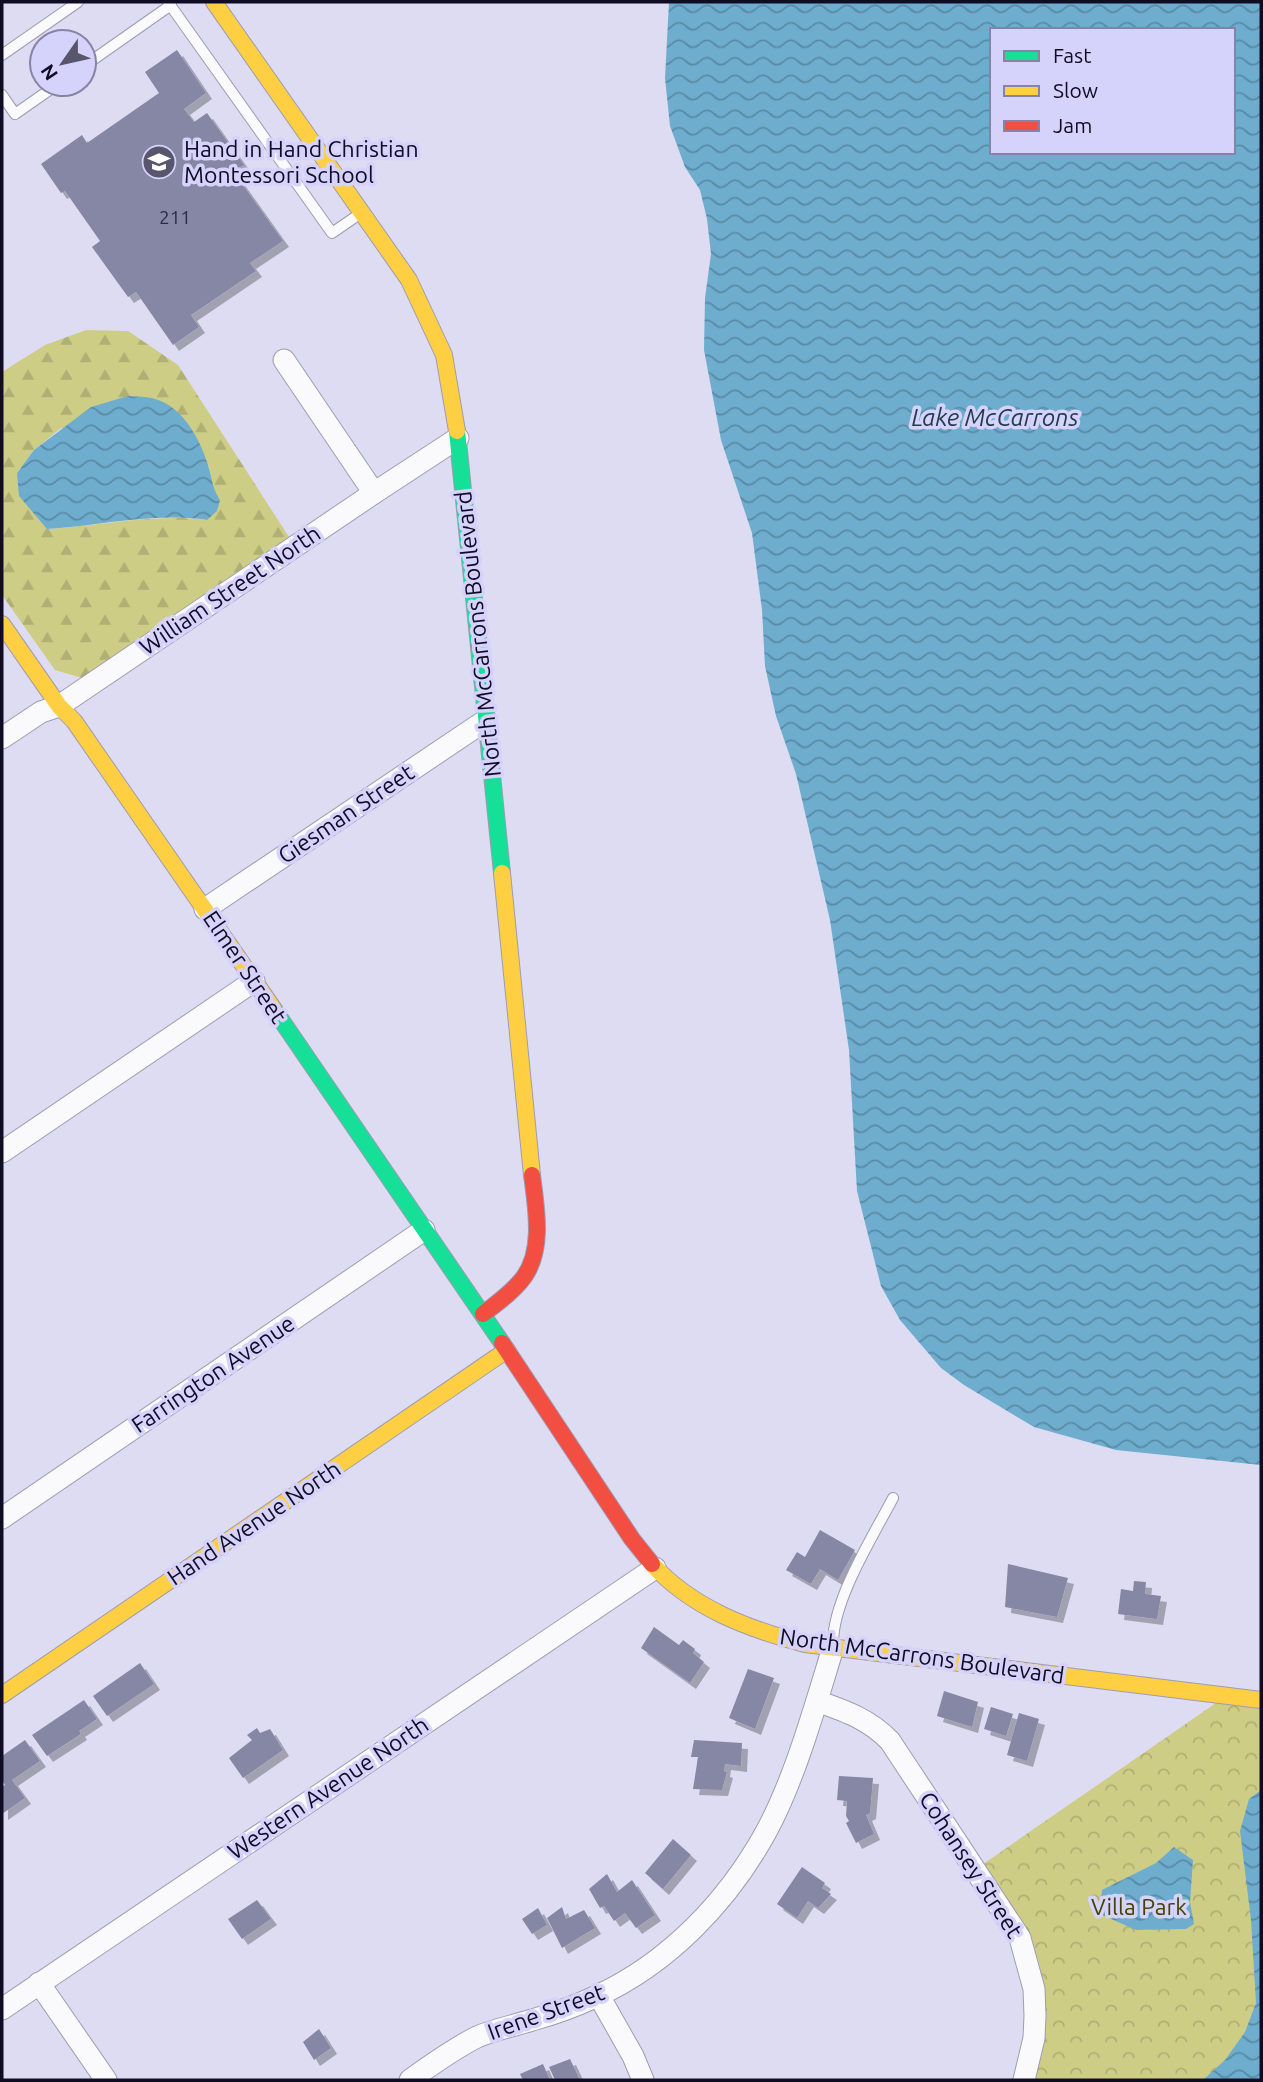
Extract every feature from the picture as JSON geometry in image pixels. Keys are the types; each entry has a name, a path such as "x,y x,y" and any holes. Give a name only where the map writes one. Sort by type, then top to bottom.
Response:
{"street":[{"name":"North McCarrons Boulevard","path":"214,2 409,280 444,355 458,439 537,1220 532,1265 522,1283 483,1314"},
{"path":"284,360 374,493"},
{"name":"William Street North","path":"2,738 41,712 59,706 458,439"},
{"name":"Elmer Street","path":"2,624 59,706 74,721 205,909 507,1350"},
{"name":"Giesman Street","path":"205,909 486,720"},
{"path":"2,1152 254,981"},
{"name":"Farrington Avenue","path":"2,1518 424,1230"},
{"name":"North McCarrons Boulevard","path":"507,1350 632,1539 655,1568 673,1585 728,1620 779,1638 833,1648 1261,1700"},
{"name":"Hand Avenue North","path":"3,1691 507,1350"},
{"name":"Western Avenue North","path":"2,2009 655,1568"},
{"name":"Irene Street","path":"410,2080 477,2037 565,2010 599,1996 658,1958 693,1929 743,1870 766,1831 783,1795 833,1648"},
{"name":"Cohansey Street","path":"817,1701 863,1718 890,1741 1020,1938 1034,1989 1035,2016 1034,2038 1024,2080"},
{"path":"40,1983 106,2080"},
{"path":"599,1996 633,2056 643,2080"}],"lane":[{"path":"2,55 78,2"},
{"path":"98,56 170,4 332,233 362,212"},
{"path":"2,94 15,114 38,98"},
{"path":"833,1648 833,1627 851,1580 893,1497"}],"green space":[{"path":"86,330 128,331 178,365 289,537 82,678 55,670 2,595 2,372 45,345","holes":["61,428 209,466 212,489 220,500 207,520 147,519 47,529 17,473 34,450"]},
{"name":"Villa Park","path":"1226,1696 1261,1700 1261,2080 1024,2080 1034,1989 976,1869"}],"water":[{"name":"Lake McCarrons","path":"669,2 1261,2 1261,1465 1116,1450 1034,1427 941,1368 900,1320 881,1286 857,1191 849,1050 830,920 796,774 776,716 765,666 762,610 752,533 721,440 704,350 705,298 711,254 707,219 700,190 685,167 670,126 665,78"},
{"path":"128,396 149,397 165,403 189,425 205,455 220,500 217,511 207,520 147,519 47,529 19,496 17,473 34,450 91,407"},
{"path":"1261,1790 1261,2080 1203,2080 1225,2060 1245,2032 1256,2003 1251,1920 1240,1831 1249,1799"},
{"path":"1174,1847 1193,1860 1190,1902 1194,1924 1186,1929 1136,1930 1100,1914 1102,1890 1156,1863"}],"building":[{"path":"177,50 206,93 184,109 194,122 207,113 244,165 233,171 283,241 250,263 256,271 191,315 199,327 173,345 136,292 128,297 92,247 100,241 65,191 61,193 41,164 82,135 87,143 159,93 145,72"},
{"path":"820,1530 855,1550 838,1580 820,1569 811,1584 786,1570 797,1552 805,1557"},
{"path":"1008,1564 1068,1578 1057,1617 1005,1607"},
{"path":"1134,1581 1146,1582 1145,1594 1161,1596 1157,1619 1118,1614 1121,1589 1133,1591"},
{"path":"654,1627 679,1645 683,1640 695,1649 693,1653 704,1662 690,1683 641,1648"},
{"path":"140,1663 154,1684 107,1716 93,1696"},
{"path":"748,1669 774,1678 755,1729 729,1718"},
{"path":"944,1691 978,1702 972,1727 937,1716"},
{"path":"84,1700 97,1719 79,1731 81,1734 47,1756 32,1735"},
{"path":"991,1707 1013,1714 1006,1736 984,1729"},
{"path":"1019,1713 1039,1719 1027,1761 1007,1755"},
{"path":"257,1728 260,1733 270,1729 283,1750 243,1778 229,1758 252,1740 247,1735"},
{"path":"25,1740 40,1761 12,1780 25,1798 2,1814 2,1787 5,1785 2,1780 2,1756"},
{"path":"694,1740 742,1743 741,1766 725,1764 724,1771 727,1772 722,1790 693,1789 698,1757 691,1757"},
{"path":"839,1776 873,1778 870,1813 866,1815 874,1834 856,1843 846,1823 849,1821 846,1816 847,1801 837,1800"},
{"path":"673,1839 691,1855 663,1889 645,1873"},
{"path":"802,1867 825,1883 822,1888 831,1894 818,1908 808,1901 797,1918 777,1904"},
{"path":"607,1874 617,1892 632,1880 655,1915 636,1928 625,1913 614,1921 604,1906 600,1908 589,1889"},
{"path":"257,1900 271,1919 242,1939 228,1919"},
{"path":"562,1907 566,1919 584,1910 595,1928 562,1948 547,1918"},
{"path":"538,1908 547,1925 532,1934 522,1919"},
{"path":"319,2029 331,2048 314,2060 303,2042"},
{"path":"570,2059 580,2080 555,2080 549,2067"},
{"path":"543,2064 550,2080 523,2080 520,2074"}],"traffic: fast":[{"path":"457,431 502,873"},
{"path":"273,1008 502,1343"}],"traffic: slow":[{"path":"214,2 409,280 444,355 457,431"},
{"path":"2,624 59,706 74,721 273,1008"},
{"path":"502,873 532,1175"},
{"path":"2,1695 507,1350"},
{"path":"652,1564 685,1593 722,1615 805,1644 1261,1700"}],"traffic: jam":[{"path":"483,1314 515,1288 530,1266 537,1228 532,1175"},
{"path":"502,1343 632,1539 652,1564"}],"place":[{"name":"Hand in Hand Christian Montessori School","path":"159,162"}]}
